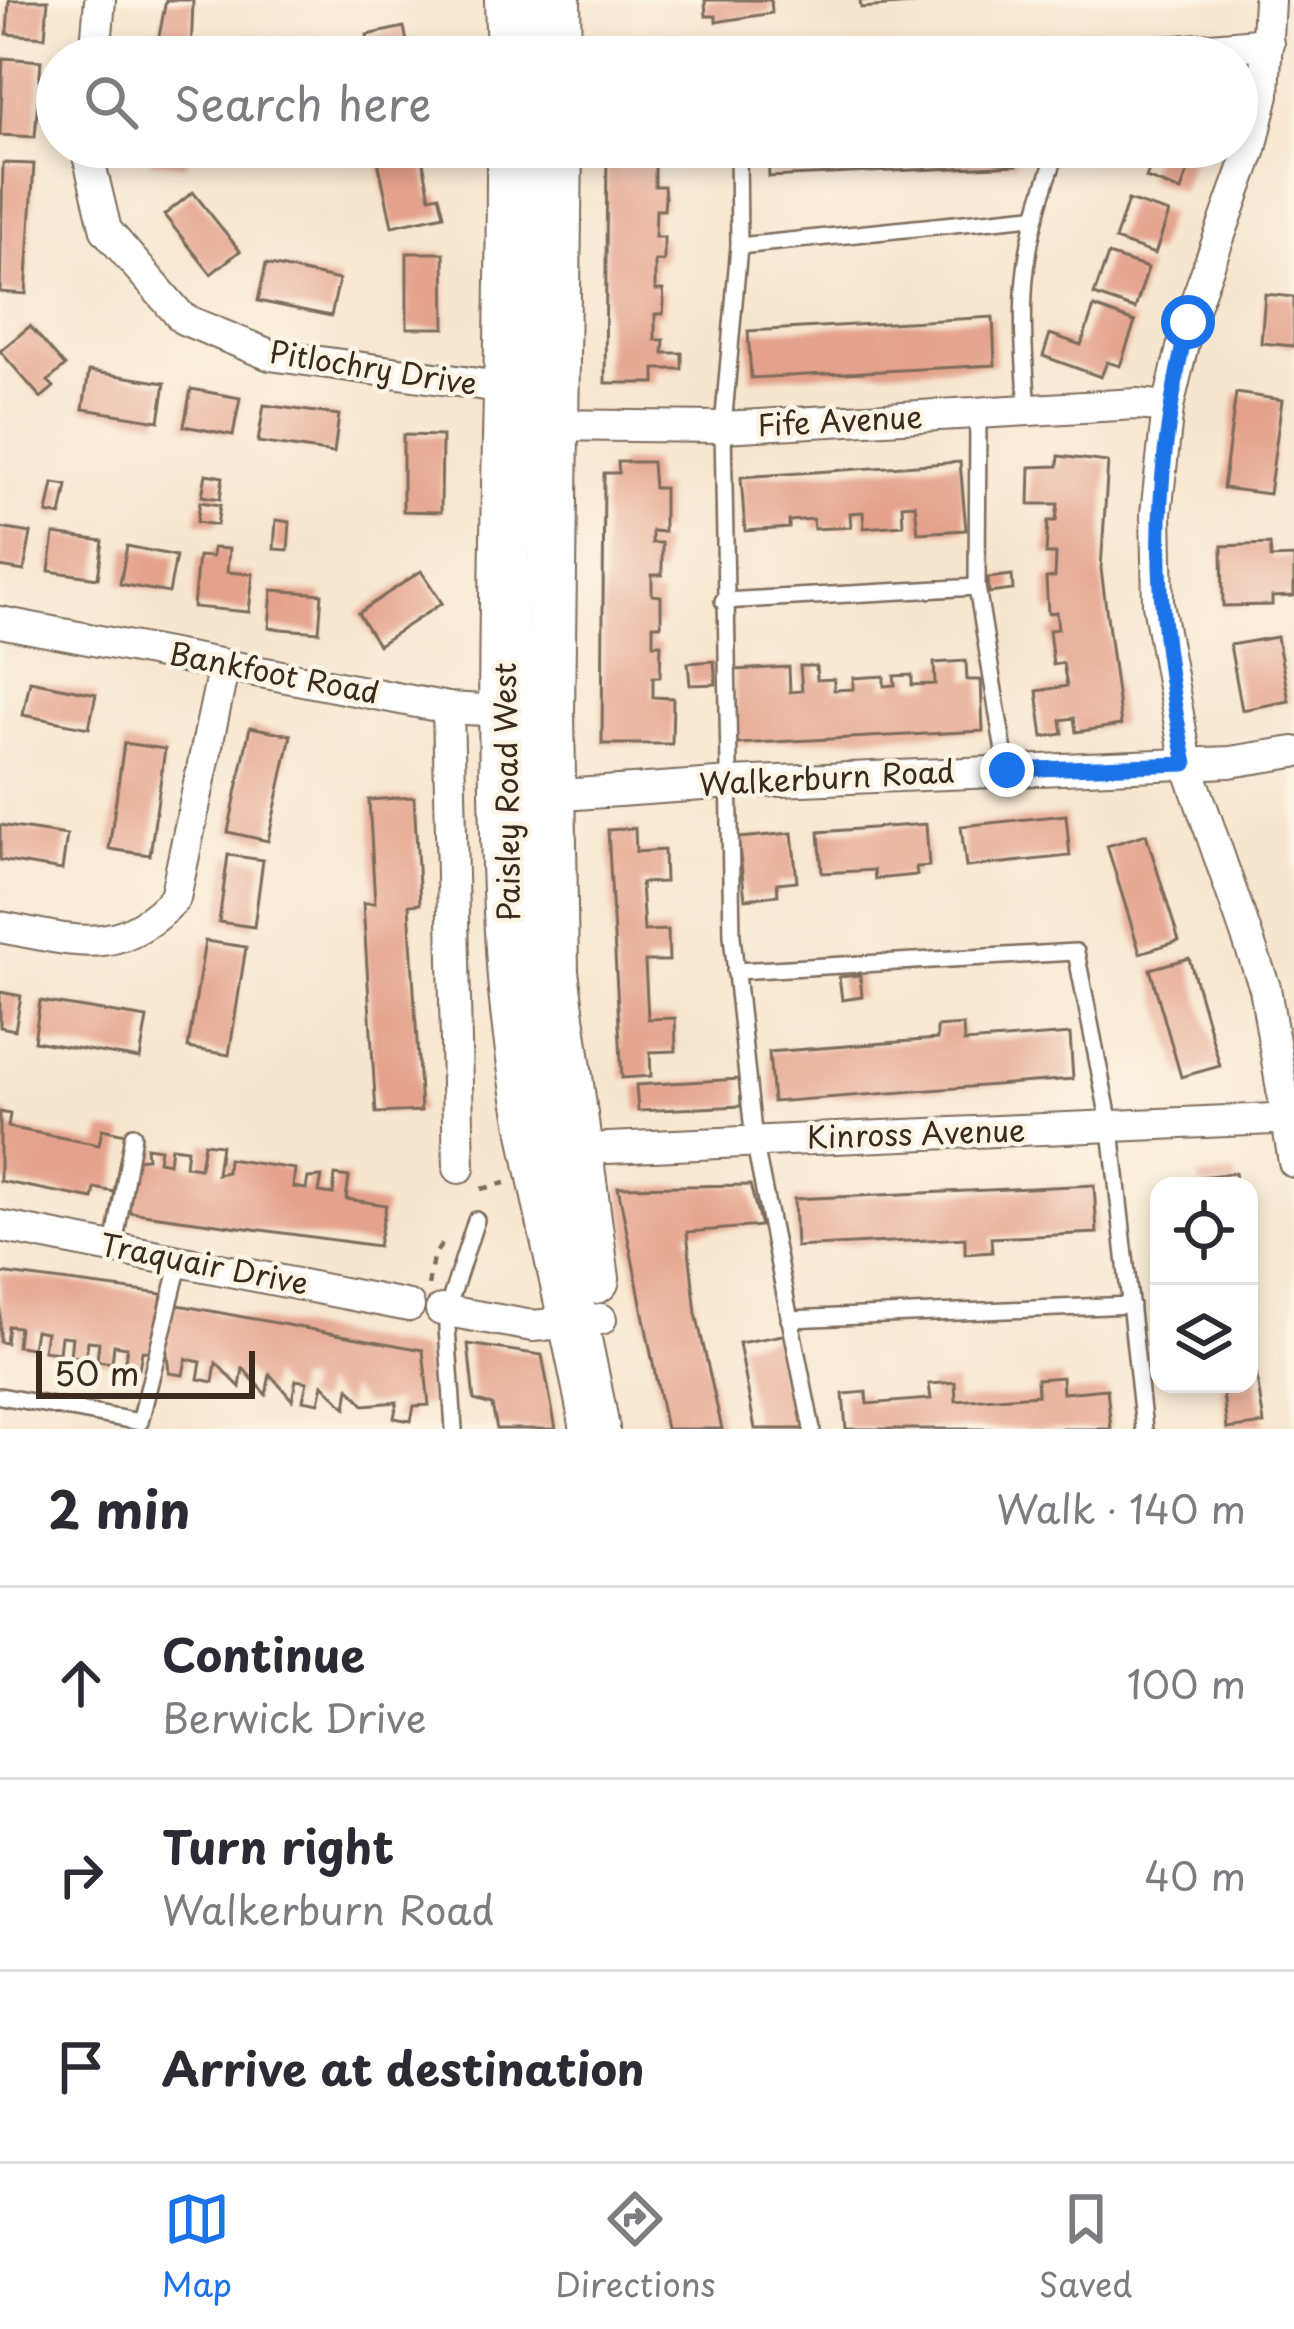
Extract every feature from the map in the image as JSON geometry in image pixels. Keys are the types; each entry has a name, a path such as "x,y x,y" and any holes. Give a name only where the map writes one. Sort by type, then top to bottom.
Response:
{"main road":[{"path":"509,0 510,36"},
{"path":"556,0 557,36"},
{"name":"Paisley Road West","path":"514,168 534,407"},
{"name":"Paisley Road West","path":"556,168 534,407 528,712 504,798 511,969 559,1150 588,1321 595,1429"},
{"name":"Paisley Road West","path":"528,712 552,796 559,1150"},
{"name":"Paisley Road West","path":"588,1321 623,1429"}],"street":[{"path":"97,36 100,0"},
{"path":"1258,105 1269,0"},
{"path":"1258,44 1268,43"},
{"name":"Pitlochry Drive","path":"91,168 106,230 183,319 270,355 534,407"},
{"path":"1244,168 1188,322 1168,407 1156,514 1158,604 1186,764 1265,988 1292,1119 1294,1162"},
{"name":"Fife Avenue","path":"534,407 723,427 1137,404 1168,407"},
{"name":"Bankfoot Road","path":"0,622 448,708 528,712"},
{"path":"0,927 111,941 155,920 175,898 224,665"},
{"name":"Paisley Road West","path":"448,708 459,1168"},
{"name":"Walkerburn Road","path":"504,798 731,783 1186,764 1294,752"},
{"name":"Kinross Avenue","path":"559,1150 1292,1119"},
{"name":"Traquair Drive","path":"0,1226 409,1306"},
{"path":"444,1311 533,1326 588,1321"}],"lane":[{"path":"738,168 739,246 723,427 723,602 735,970 754,1141 812,1429"},
{"path":"1028,411 1019,296 1032,216 1051,168"},
{"path":"739,246 1032,216"},
{"path":"978,415 976,587 1007,770"},
{"path":"723,602 976,587"},
{"path":"735,970 1076,952 1112,1129 1144,1429"},
{"path":"114,1247 133,1135"},
{"path":"454,1429 444,1311 476,1220"},
{"path":"0,1396 140,1422 179,1261"},
{"path":"789,1319 1131,1305"}],"building":[{"path":"9,0 48,0 45,36 7,34"},
{"path":"166,0 193,0 192,36 159,36"},
{"path":"705,0 771,0 772,13 716,22 716,16 706,16"},
{"path":"860,0 924,0 924,3 861,8"},
{"path":"404,27 406,36 367,36"},
{"path":"3,58 36,61 35,137 0,135"},
{"path":"3,163 34,164 26,294 0,292"},
{"path":"380,168 424,168 430,197 439,195 444,215 392,226"},
{"path":"607,168 655,168 655,186 664,186 665,198 664,210 656,210 655,237 664,237 664,261 655,261 655,290 663,290 664,302 663,314 655,314 655,340 664,340 663,353 682,353 682,369 655,369 655,383 605,383"},
{"path":"769,168 955,168 769,177"},
{"path":"1150,168 1189,168 1181,191 1146,178"},
{"path":"193,192 240,251 211,274 164,215"},
{"path":"1128,200 1169,213 1155,254 1115,240"},
{"path":"407,253 444,253 445,328 407,328"},
{"path":"1108,255 1148,268 1135,309 1094,295"},
{"path":"266,264 339,280 331,316 258,301"},
{"path":"1265,294 1294,297 1294,346 1261,343"},
{"path":"1094,307 1135,322 1120,366 1107,362 1101,377 1043,356 1050,334 1081,345"},
{"path":"993,317 995,365 751,378 748,331"},
{"path":"30,326 65,366 48,381 54,387 41,398 0,351"},
{"path":"89,371 165,383 159,421 83,409"},
{"path":"191,389 240,398 233,435 184,426"},
{"path":"1236,393 1282,400 1269,494 1223,488"},
{"path":"264,405 339,415 334,453 258,442"},
{"path":"403,435 442,436 441,512 403,511"},
{"path":"1059,456 1108,462 1101,569 1121,725 1076,732 1074,718 1061,720 1063,734 1043,737 1037,691 1067,686 1063,663 1053,665 1049,630 1058,629 1056,612 1048,613 1046,578 1055,577 1056,554 1046,554 1048,521 1056,521 1058,504 1029,504 1030,467 1058,466"},
{"path":"618,462 652,462 654,488 664,488 664,532 652,531 652,543 662,543 662,575 652,575 652,595 661,596 661,625 653,625 653,644 661,644 660,677 653,677 653,697 673,698 672,744 602,744 604,473 619,473"},
{"path":"960,462 966,530 918,533 915,504 902,505 903,525 864,528 863,512 850,513 851,527 814,529 813,519 789,521 789,528 745,531 741,477"},
{"path":"206,474 223,477 220,499 202,496"},
{"path":"53,483 67,485 61,516 47,513"},
{"path":"200,502 220,505 217,525 197,522"},
{"path":"276,520 290,522 288,550 274,549"},
{"path":"0,528 31,533 24,571 0,567"},
{"path":"54,534 103,541 98,578 49,571"},
{"path":"1270,544 1271,558 1294,557 1294,596 1272,597 1272,605 1223,606 1222,546"},
{"path":"127,546 176,556 169,593 120,584"},
{"path":"213,548 229,549 227,572 253,574 249,612 193,607 198,556 212,557"},
{"path":"421,571 442,603 378,645 358,613"},
{"path":"1012,575 1013,590 989,593 988,578"},
{"path":"272,590 322,594 319,632 269,628"},
{"path":"1277,637 1289,701 1242,710 1230,645"},
{"path":"714,661 716,684 690,685 688,663"},
{"path":"966,661 967,680 981,680 983,731 737,744 734,670 789,667 790,692 802,691 800,666 816,666 817,680 834,679 834,690 853,689 853,678 884,676 884,686 895,685 894,676 912,675 912,685 935,684 934,663"},
{"path":"30,681 96,694 89,728 23,715"},
{"path":"250,727 291,735 268,841 228,832"},
{"path":"124,743 165,749 150,855 109,849"},
{"path":"414,797 420,904 409,905 421,1111 376,1113 363,903 375,903 369,800"},
{"path":"1066,815 1070,856 966,867 961,826"},
{"path":"926,824 929,866 916,867 917,875 875,879 874,870 822,873 819,832"},
{"path":"0,825 67,835 62,870 0,860"},
{"path":"635,828 636,852 664,850 665,882 641,883 644,931 668,930 669,961 645,961 648,1019 675,1018 676,1051 650,1052 651,1076 622,1078 608,830"},
{"path":"792,833 797,881 777,883 778,895 745,899 738,838"},
{"path":"1146,834 1179,941 1140,953 1107,846"},
{"path":"228,855 263,860 254,927 219,922"},
{"path":"205,941 246,947 229,1055 188,1048"},
{"path":"1189,958 1220,1066 1181,1077 1150,969"},
{"path":"860,975 862,997 842,1000 839,977"},
{"path":"0,992 21,996 15,1030 0,1027"},
{"path":"40,1001 147,1018 140,1059 34,1041"},
{"path":"963,1025 964,1042 1070,1034 1073,1079 773,1102 769,1052 937,1039 937,1027"},
{"path":"740,1079 741,1106 638,1111 636,1085"},
{"path":"0,1112 10,1114 8,1127 99,1145 102,1129 125,1134 114,1192 95,1188 93,1199 0,1181"},
{"path":"204,1143 221,1145 217,1174 227,1172 228,1159 295,1169 293,1187 306,1189 308,1178 322,1177 319,1192 333,1194 335,1175 349,1177 346,1199 386,1205 378,1246 129,1212 136,1159 147,1158 146,1147 160,1149 158,1161 169,1163 171,1147 187,1149 185,1166 200,1168"},
{"path":"750,1185 761,1226 687,1232 696,1313 722,1429 666,1429 618,1187"},
{"path":"1094,1185 1097,1233 991,1238 992,1252 965,1254 965,1238 796,1247 794,1199"},
{"path":"0,1273 162,1294 154,1352 142,1351 139,1369 124,1367 127,1347 114,1345 112,1363 97,1361 99,1342 88,1341 86,1358 70,1356 72,1337 61,1336 59,1353 43,1351 46,1332 35,1330 32,1348 17,1346 19,1327 8,1326 6,1343 0,1342"},
{"path":"173,1304 423,1350 429,1405 414,1406 411,1421 394,1418 397,1402 364,1405 349,1388 346,1408 323,1384 319,1403 303,1400 307,1382 296,1380 292,1400 270,1374 266,1395 243,1368 240,1387 216,1363 213,1382 198,1379 201,1362 186,1359 183,1375 169,1373 166,1343"},
{"path":"788,1334 805,1429 755,1429 739,1343"},
{"path":"468,1344 542,1355 556,1429 497,1429 492,1405 474,1400"},
{"path":"1062,1377 1063,1393 1107,1389 1111,1429 846,1429 843,1394 866,1392 867,1404 931,1399 929,1384 955,1382 956,1401 1038,1395 1037,1379"},
{"path":"1258,1384 1264,1424 1227,1429 1223,1393 1258,1393"}],"route":[{"path":"1007,770 1186,764 1158,604 1156,514 1168,407 1188,322"}]}
